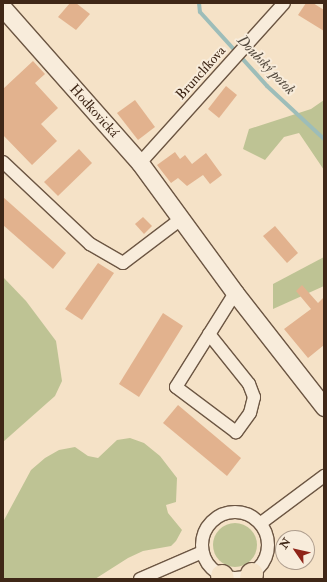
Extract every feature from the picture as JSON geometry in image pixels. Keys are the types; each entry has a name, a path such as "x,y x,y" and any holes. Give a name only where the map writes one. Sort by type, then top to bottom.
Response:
{"street":[{"name":"Brunclíkova","path":"140,163 284,3"},
{"name":"Hodkovická","path":"3,8 140,163 235,293 324,407"},
{"path":"3,162 90,244 123,263 181,219"},
{"path":"209,334 249,384 254,397 250,413 236,432 176,387 209,334 235,293"},
{"path":"261,523 324,476"},
{"path":"224,513 248,514 261,523 268,538 268,555 262,566 251,577 237,579 222,577 209,566 202,552 203,536 206,529 224,513"},
{"path":"140,579 202,552"}],"green space":[{"path":"324,100 324,170 299,133 284,137 265,160 243,149 249,129 311,109"},
{"path":"324,257 324,286 273,309 273,284"},
{"path":"3,277 26,301 56,341 62,381 55,396 3,442"},
{"path":"130,438 144,443 160,456 177,478 176,502 166,505 168,513 182,530 176,541 171,546 143,551 128,558 95,579 3,579 3,522 31,470 45,458 59,450 75,447 88,456 98,458 117,440"},
{"path":"231,523 239,523 251,529 257,541 257,549 251,561 239,567 231,567 219,561 213,549 213,541 219,529"}],"building":[{"path":"70,3 76,3 90,14 76,30 58,17"},
{"path":"306,3 313,3 324,10 324,31 298,15"},
{"path":"33,61 45,74 35,83 58,108 41,124 57,141 32,165 3,135 3,89"},
{"path":"226,86 237,95 219,118 208,109"},
{"path":"135,100 155,127 138,140 117,113"},
{"path":"79,149 92,163 58,196 44,182"},
{"path":"175,152 180,159 185,155 192,164 206,153 222,175 210,184 203,175 187,186 178,178 171,183 157,165"},
{"path":"3,197 66,253 53,269 3,225"},
{"path":"143,217 152,226 144,234 135,224"},
{"path":"275,226 298,253 287,263 263,236"},
{"path":"98,263 114,273 82,320 65,309"},
{"path":"302,285 318,303 324,297 324,345 308,358 284,329 311,309 296,291"},
{"path":"163,313 183,326 139,397 119,384"},
{"path":"178,405 241,458 227,476 163,423"}],"waterway":[{"name":"Doubský potok","path":"199,3 200,12 267,86 324,139"}]}
